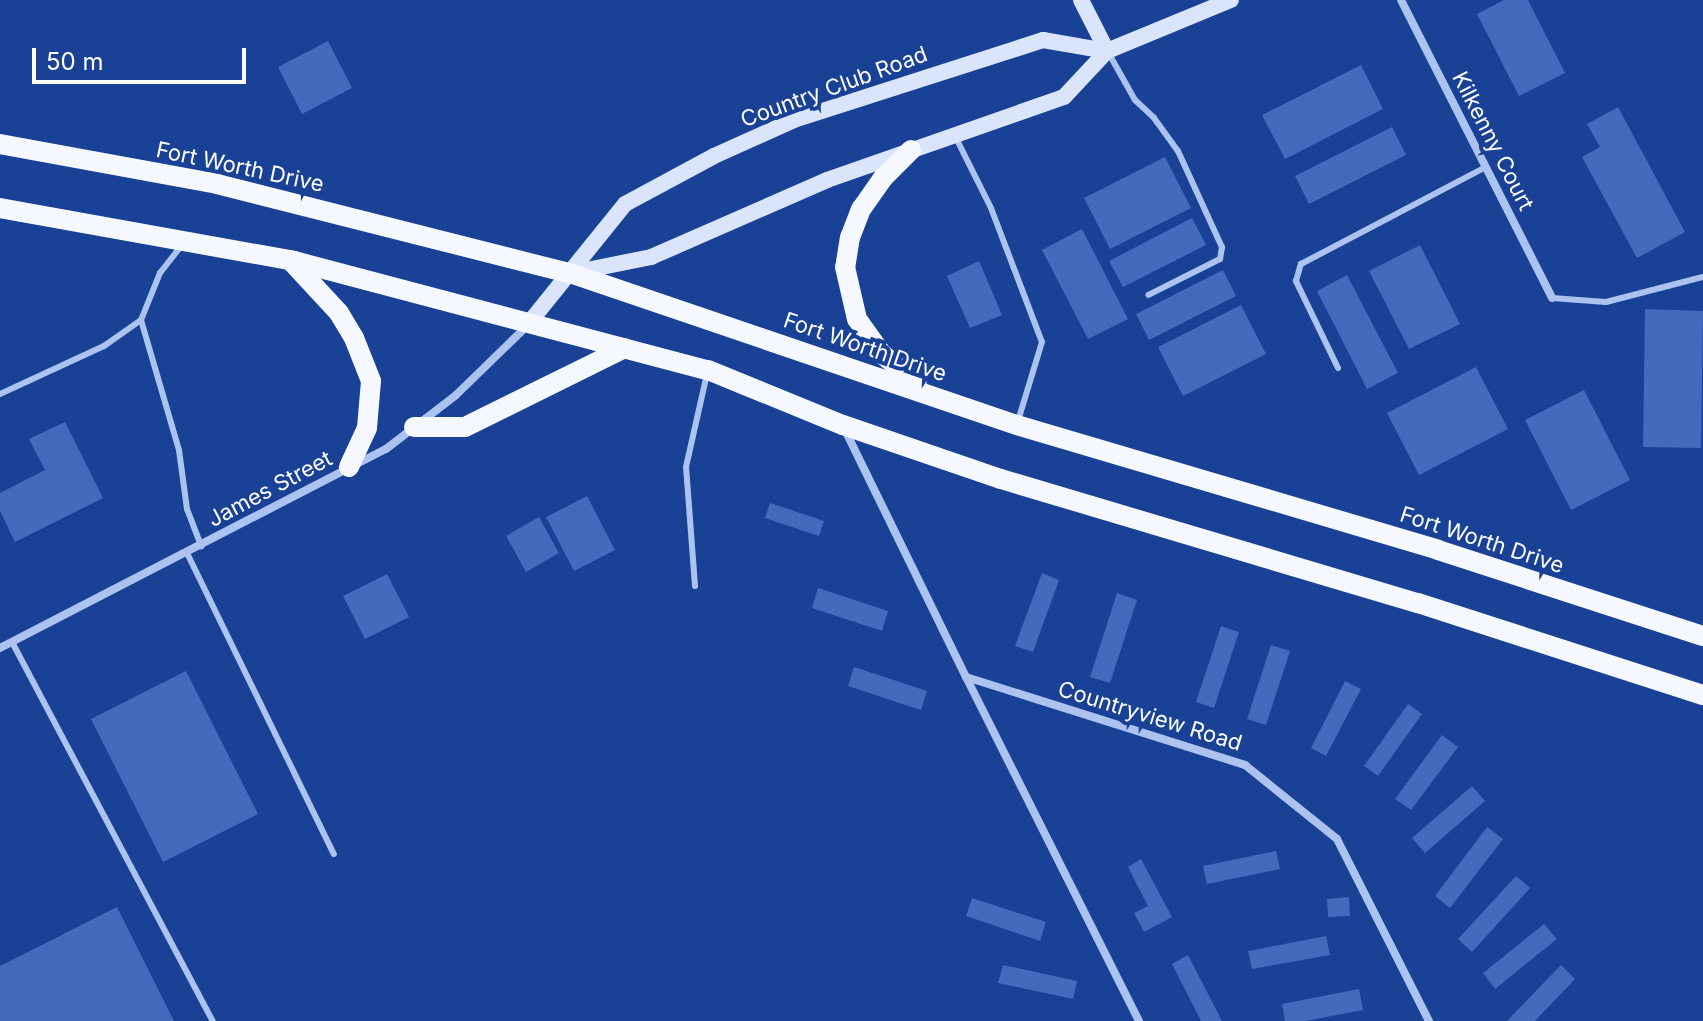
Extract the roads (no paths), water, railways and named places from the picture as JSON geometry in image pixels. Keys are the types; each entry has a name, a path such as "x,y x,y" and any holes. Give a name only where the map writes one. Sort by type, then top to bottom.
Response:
{"main road":[{"path":"1081,0 1107,51"},
{"path":"570,273 651,257 768,203 1064,97 1107,51 1231,0"},
{"name":"Country Club Road","path":"529,323 625,204 714,156 794,120 1043,40 1107,51"},
{"name":"Fort Worth Drive","path":"0,144 217,184 570,273 1017,425 1408,541 1703,636"},
{"path":"911,150 883,178 861,209 850,237 845,267 857,319 882,354 929,393"},
{"path":"0,208 290,260 708,370 843,425 1001,479 1418,603 1703,695"},
{"path":"290,260 339,313 354,338 371,381 367,428 349,467"},
{"path":"414,427 465,427 625,348"}],"street":[{"name":"Kilkenny Court","path":"1401,0 1552,298"},
{"name":"James Street","path":"0,648 386,449 456,395 529,323"},
{"path":"843,425 1139,1021"},
{"name":"Countryview Road","path":"966,677 1245,765 1337,839 1429,1021"}],"lane":[{"path":"1107,51 1135,100 1154,118 1178,151 1222,247 1220,259 1148,295"},
{"path":"954,135 991,208 1042,342 1017,425"},
{"path":"1338,368 1296,281 1301,264 1486,167"},
{"path":"0,394 104,346 141,320 160,273 187,240"},
{"path":"1552,298 1606,302 1703,277"},
{"path":"141,320 179,450 187,509 201,546"},
{"path":"695,586 686,467 708,370"},
{"path":"187,553 334,854"},
{"path":"12,642 213,1021"}]}
